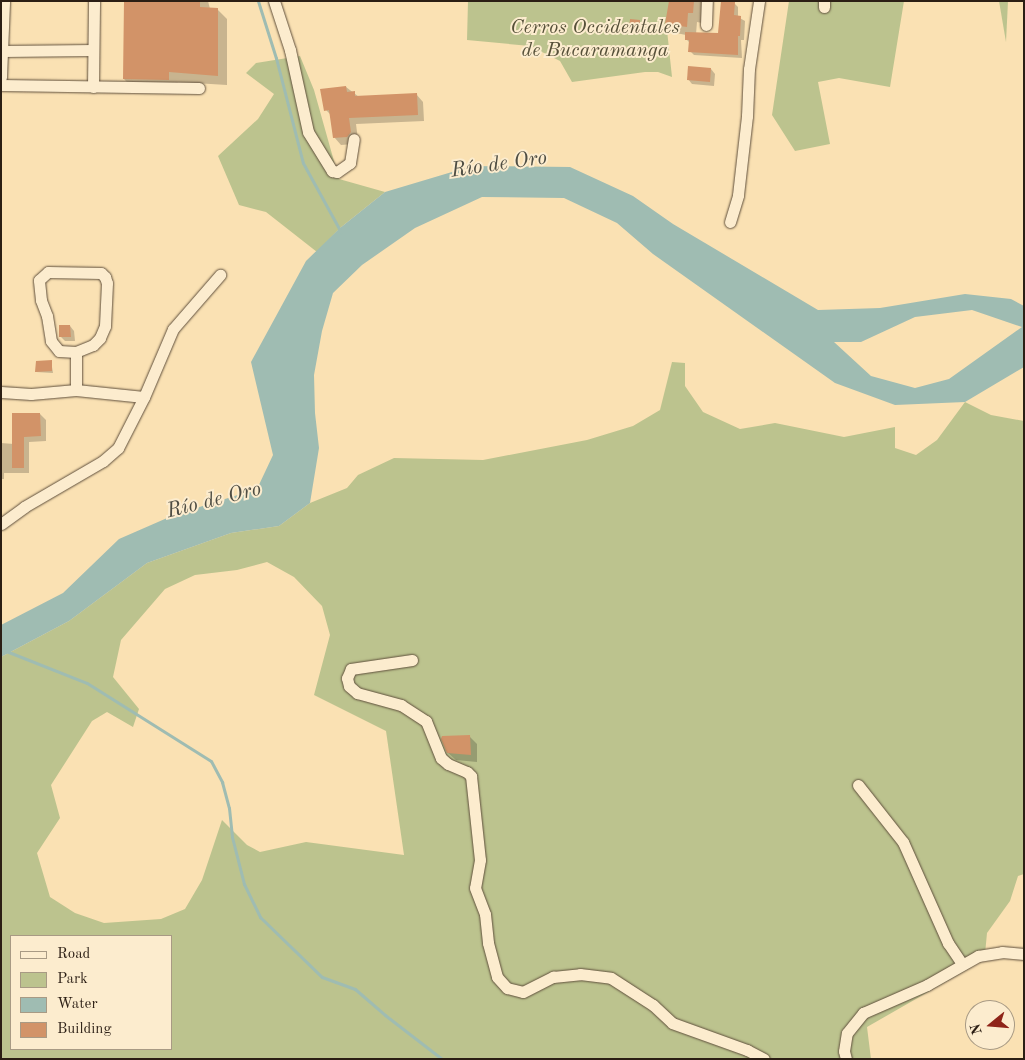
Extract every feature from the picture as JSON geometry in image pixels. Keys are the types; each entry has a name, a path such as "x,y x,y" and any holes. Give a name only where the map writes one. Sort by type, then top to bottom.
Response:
{"lane":[{"path":"1,77 4,1"},
{"path":"93,87 94,1"},
{"path":"274,1 290,50 308,132 332,171 337,172 350,163 354,139"},
{"path":"706,25 708,1"},
{"path":"730,222 738,194 747,116 749,69 759,1"},
{"path":"3,51 93,50"},
{"path":"1,85 199,88"},
{"path":"48,272 101,273 107,283 106,326 100,338 93,345 76,352 59,351 51,341 47,316 41,300 39,280 48,272"},
{"path":"1,524 24,507 104,461 118,448 144,397 173,329 220,275"},
{"path":"76,352 76,390"},
{"path":"1,392 31,394 76,390 144,397"},
{"path":"412,660 351,669 347,678 349,686 357,693 401,705 426,722 441,758 448,764 467,772 471,776 480,860 475,888 484,914 488,943 497,977 507,988 524,992 553,977 580,974 611,978 653,1005 672,1023 747,1050 764,1059"},
{"path":"858,785 903,842 948,943 962,964"},
{"path":"846,1059 844,1051 847,1034 863,1012 926,985 978,956 994,953 1024,954"}],"green space":[{"name":"Cerros Occidentales de Bucaramanga","path":"468,1 670,1 667,30 672,77 658,72 645,72 572,82 560,61 530,46 467,40"},
{"path":"789,1 904,1 890,87 839,78 818,82 830,144 795,151 772,115"},
{"path":"999,1 1008,1 1006,42"},
{"path":"300,56 314,90 339,179 385,192 340,228 317,252 266,212 239,205 218,156 258,119 274,94 246,73 256,63"},
{"path":"672,362 685,363 685,386 703,412 740,429 775,423 844,437 895,427 895,448 916,455 937,440 965,402 991,415 1024,421 1024,874 1018,876 1010,901 987,933 985,954 970,968 867,1027 871,1059 1,1059 1,657 69,621 147,563 231,533 279,526 310,503 347,488 358,475 394,458 483,460 587,440 633,426 660,410","holes":["267,562 294,577 322,606 330,635 314,695 386,731 404,855 306,842 260,852 247,845 222,820 202,880 185,909 161,919 104,923 75,913 50,897 37,853 60,818 51,785 92,721 107,712 133,727 139,709 113,677 121,640 165,589 195,575 237,570"]}],"water":[{"path":"472,166 570,167 633,196 673,224 818,310 880,308 965,294 1011,299 1024,306 1024,367 965,402 895,405 835,383 653,254 617,223 564,198 482,197 415,228 362,265 333,293 322,331 314,375 315,413 319,448 310,503 279,526 231,533 147,563 69,621 1,657 1,625 63,593 119,539 174,515 257,489 273,455 251,362 306,261 340,228 385,192","holes":["972,310 1022,327 949,379 915,388 871,376 834,342 861,342 915,317"]}],"building":[{"path":"124,1 200,1 200,7 218,8 218,76 169,72 169,80 123,79"},
{"path":"669,1 694,1 693,13 688,13 687,27 665,24"},
{"path":"721,1 735,2 734,15 741,16 738,55 688,52 689,40 685,40 685,32 718,33"},
{"path":"630,19 640,20 639,32 629,30"},
{"path":"688,66 711,68 710,82 687,80"},
{"path":"346,86 347,92 355,91 355,96 417,93 418,115 349,118 351,132 347,137 333,138 329,110 324,111 320,89"},
{"path":"59,325 70,325 71,337 59,337"},
{"path":"52,360 52,371 35,372 36,361"},
{"path":"12,413 40,413 41,436 24,437 24,468 12,468"},
{"path":"470,735 471,755 447,753 441,739 442,736"}],"waterway":[{"path":"258,1 276,58 303,163 341,232"},
{"path":"1,649 87,683 211,761 222,782 229,808 232,837 244,884 260,917 322,977 355,989 442,1059"}],"water label":[{"name":"Río de Oro","path":"499,165"},
{"name":"Río de Oro","path":"214,501"}]}
